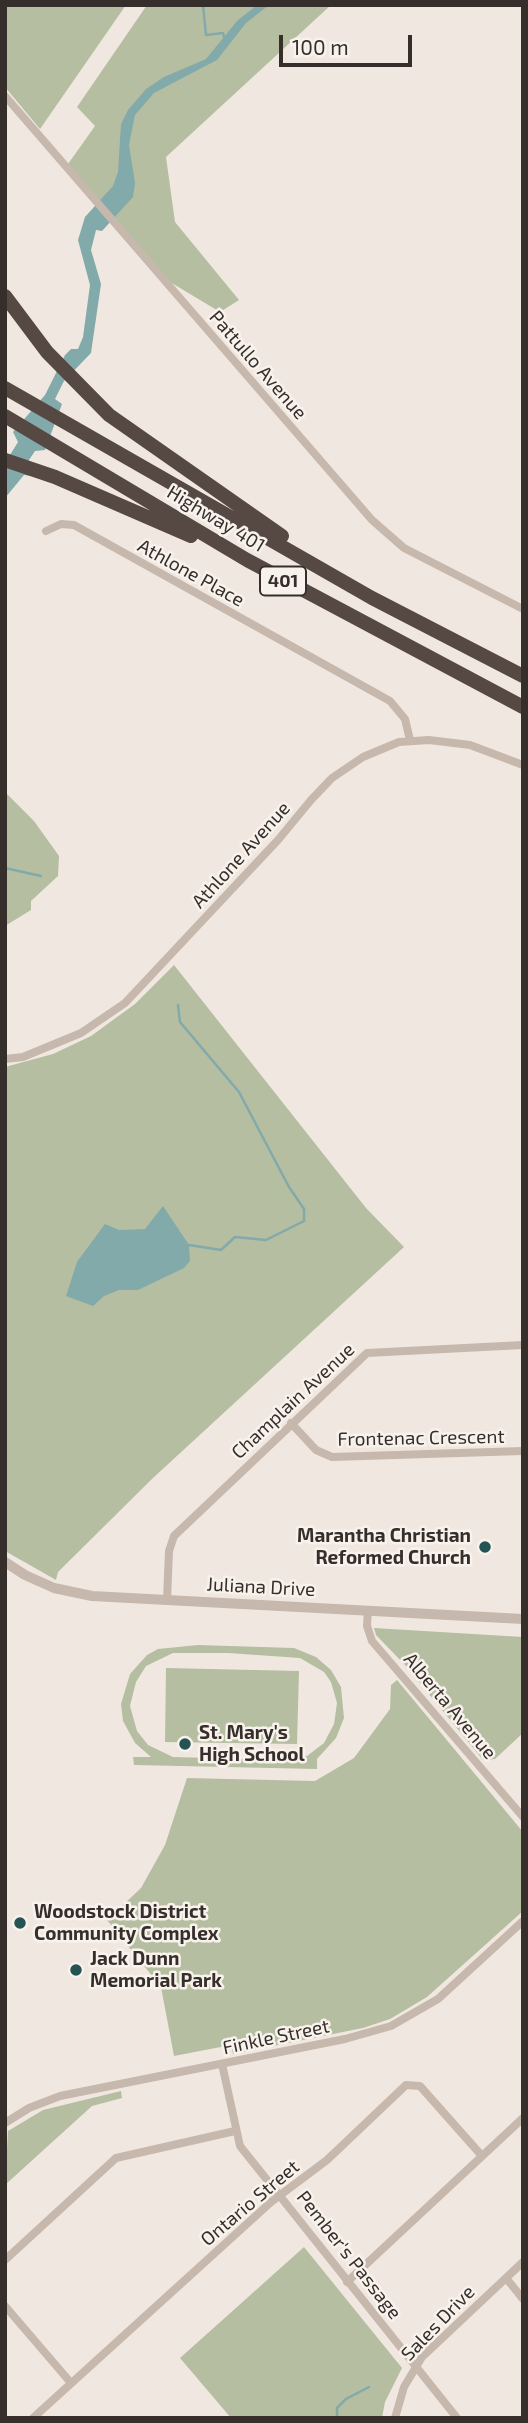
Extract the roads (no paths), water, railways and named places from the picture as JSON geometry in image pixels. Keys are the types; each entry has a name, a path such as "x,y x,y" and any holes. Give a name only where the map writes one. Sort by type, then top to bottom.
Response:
{"highway":[{"path":"5,296 47,352 80,389 138,438 372,598"},
{"name":"Highway 401","path":"5,388 372,598 523,676"},
{"name":"Highway 401","path":"11,419 247,561 523,707"},
{"path":"5,460 30,466 247,561"}],"street":[{"name":"Pattullo Avenue","path":"5,96 381,529 404,548 523,609"},
{"name":"Athlone Place","path":"46,531 61,524 74,526 390,701 405,719 410,740"},
{"name":"Athlone Avenue","path":"5,1059 23,1057 61,1042 117,1010 332,778 380,749 410,740 470,745 523,765"},
{"name":"Champlain Avenue","path":"167,1599 169,1551 174,1536 364,1356 374,1351 523,1345"},
{"name":"Frontenac Crescent","path":"291,1423 316,1450 332,1457 523,1451"},
{"name":"Juliana Drive","path":"5,1562 37,1581 71,1592 523,1619"},
{"name":"Alberta Avenue","path":"368,1610 367,1626 372,1642 523,1817"},
{"name":"Finkle Street","path":"5,2123 29,2108 60,2096 363,2035 400,2022 438,1998 523,1921"},
{"name":"Pember's Passage","path":"222,2064 240,2146 457,2418"},
{"name":"Ontario Street","path":"33,2418 281,2195 327,2160 411,2083 420,2086 482,2156"},
{"path":"347,2282 523,2118"},
{"path":"5,2259 116,2158 235,2131"},
{"name":"Sales Drive","path":"395,2418 404,2387 415,2365 523,2262"},
{"path":"506,2278 523,2299"},
{"path":"5,2306 71,2384"}],"water":[{"path":"257,5 269,5 246,23 217,60 154,93 135,115 129,145 135,183 133,197 102,231 96,230 91,250 101,284 91,353 64,381 55,399 62,404 45,450 35,451 23,469 31,476 24,475 5,498 5,463 18,442 13,432 45,395 65,355 71,349 78,349 83,337 90,285 78,240 85,217 113,186 118,172 121,124 128,110 146,89 164,77 206,59 237,21"},
{"path":"163,1206 189,1245 190,1261 184,1268 138,1290 119,1290 104,1296 93,1306 66,1296 77,1262 105,1224 119,1230 145,1229"}],"waterway":[{"path":"203,5 206,35 223,33 225,41"},
{"path":"5,868 41,876"},
{"path":"178,1005 180,1022 239,1092 289,1187 304,1209 304,1221 266,1240 235,1237 221,1250 189,1245"},
{"path":"337,2418 337,2408 346,2399 369,2387"}],"place":[{"name":"Marantha Christian Reformed Church","path":"485,1547"},
{"name":"St. Mary's High School","path":"185,1744"},
{"name":"Woodstock District Community Complex","path":"20,1923"},
{"name":"Jack Dunn Memorial Park","path":"76,1970"}]}
